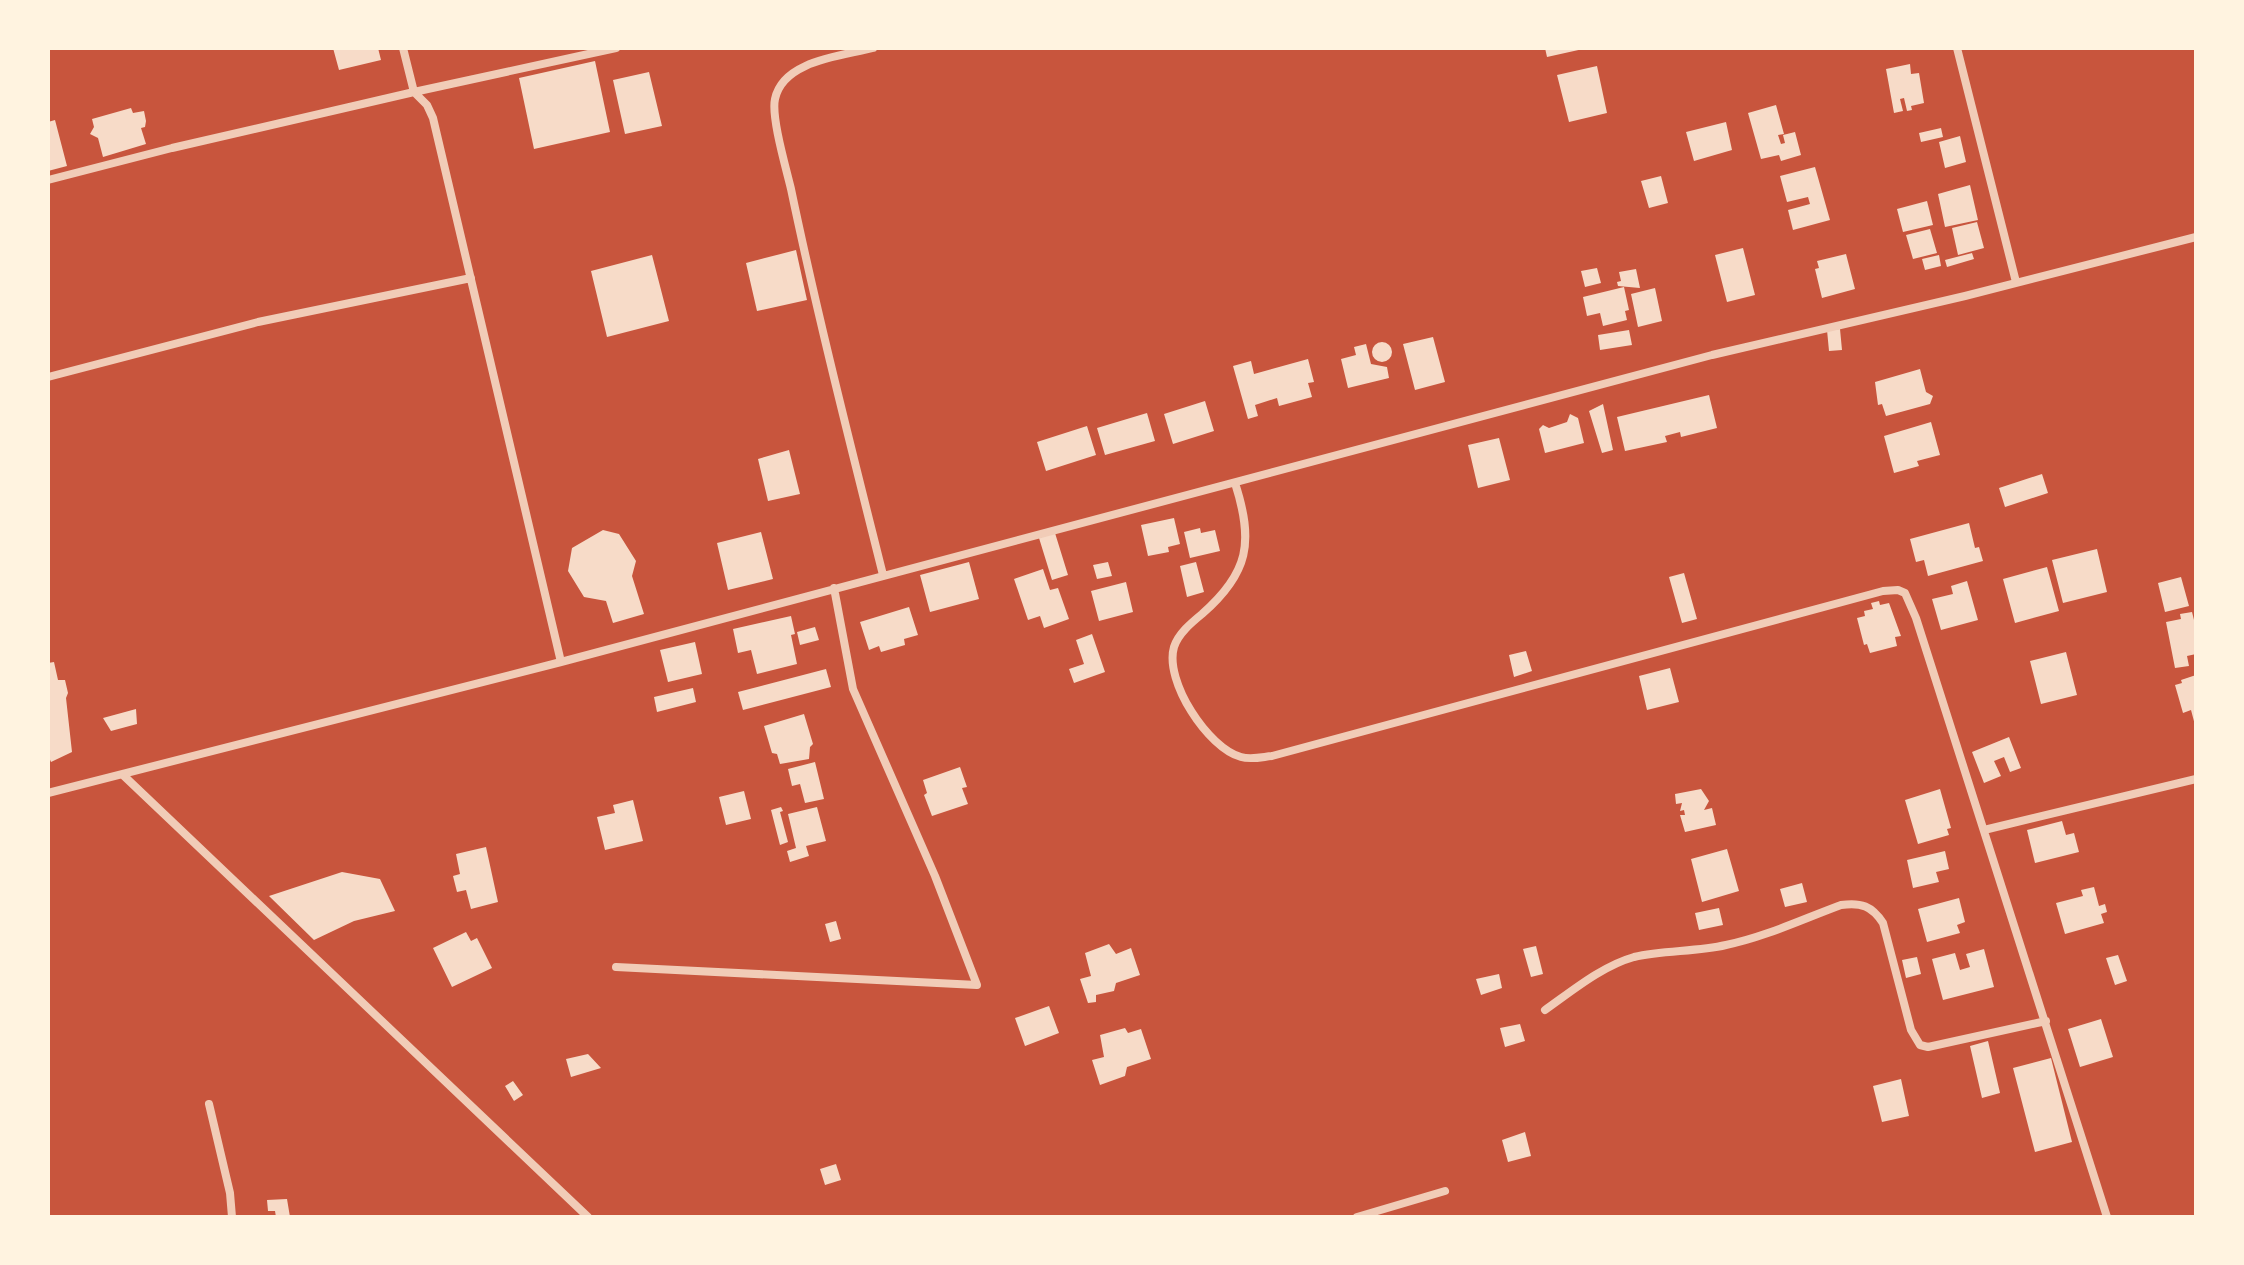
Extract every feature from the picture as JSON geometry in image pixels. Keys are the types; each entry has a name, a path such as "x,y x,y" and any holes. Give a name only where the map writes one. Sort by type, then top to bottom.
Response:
{"street":[{"path":"403,48 414,92 427,105 433,118 561,662"},
{"path":"48,180 187,144 616,48"},
{"path":"873,48 811,64 794,72 775,98 776,118 798,223 883,575"},
{"path":"1957,48 2016,282"},
{"path":"48,793 561,662 1712,355 2196,237"},
{"path":"48,377 258,322 471,278"},
{"path":"1235,483 1245,520 1247,545 1238,575 1226,592 1189,625 1173,649 1175,675 1188,707 1221,745 1239,757 1272,756 1883,591 1898,590 1907,595 2107,1217"},
{"path":"616,967 977,985 935,876 853,689 834,588"},
{"path":"123,775 588,1217"},
{"path":"1984,830 2196,779"},
{"path":"1545,1010 1581,985 1635,957 1748,940 1841,905 1855,903 1872,909 1883,923 1911,1030 1920,1045 1928,1047 2046,1021"},
{"path":"209,1104 230,1193 232,1217"},
{"path":"1357,1217 1445,1191"}],"building":[{"path":"333,48 378,48 381,60 339,70"},
{"path":"1545,48 1583,48 1583,49 1547,57"},
{"path":"595,61 610,132 534,149 519,78"},
{"path":"1910,64 1911,74 1919,73 1924,103 1911,106 1912,110 1907,111 1904,98 1900,99 1903,111 1894,113 1886,69"},
{"path":"1597,66 1607,113 1569,122 1557,75"},
{"path":"649,72 662,126 625,134 613,80"},
{"path":"1776,105 1784,134 1778,135 1781,144 1785,143 1783,135 1795,132 1801,155 1781,161 1779,155 1761,159 1748,113"},
{"path":"131,108 133,113 144,111 145,127 141,128 146,144 103,157 98,138 90,134 94,127 92,119"},
{"path":"55,120 67,166 48,171 48,122"},
{"path":"1726,122 1732,150 1694,161 1686,132"},
{"path":"1941,128 1943,137 1921,142 1919,133"},
{"path":"1960,136 1966,162 1945,168 1939,142"},
{"path":"1815,167 1830,220 1793,230 1788,210 1810,204 1808,197 1787,202 1780,176"},
{"path":"1661,176 1668,203 1649,208 1641,181"},
{"path":"1970,185 1978,220 1945,227 1938,194"},
{"path":"1927,201 1933,225 1903,232 1897,209"},
{"path":"1977,222 1984,248 1958,255 1952,228"},
{"path":"1930,229 1937,253 1913,259 1906,235"},
{"path":"1743,248 1755,295 1727,302 1715,255"},
{"path":"796,250 807,300 757,311 746,263"},
{"path":"1972,253 1974,259 1947,267 1945,260"},
{"path":"1846,254 1855,289 1822,298 1815,269 1819,268 1817,261"},
{"path":"652,255 669,321 607,337 591,271"},
{"path":"1939,255 1941,266 1925,270 1922,259"},
{"path":"1597,268 1601,283 1585,287 1581,271"},
{"path":"1636,269 1640,288 1618,286 1617,282 1621,281 1619,272"},
{"path":"1624,287 1629,310 1625,311 1627,320 1603,326 1600,313 1587,316 1583,297"},
{"path":"1655,288 1662,321 1638,327 1631,294"},
{"path":"1840,329 1842,350 1829,351 1827,330"},
{"path":"1629,330 1632,345 1600,350 1598,335"},
{"path":"1433,337 1445,382 1415,390 1403,344"},
{"path":"1382,342 1389,345 1392,352 1389,359 1382,362 1375,359 1372,352 1375,345"},
{"path":"1366,344 1371,364 1387,367 1389,378 1348,388 1341,359 1356,355 1354,347"},
{"path":"1308,359 1314,382 1308,383 1312,397 1279,406 1277,398 1255,405 1258,416 1248,419 1233,366 1251,361 1254,374"},
{"path":"1920,369 1926,392 1933,396 1930,404 1886,416 1882,404 1878,405 1875,382"},
{"path":"1709,395 1717,428 1681,437 1680,432 1665,436 1667,442 1625,451 1617,417"},
{"path":"1205,401 1214,431 1173,444 1164,414"},
{"path":"1603,404 1613,450 1602,453 1589,411"},
{"path":"1147,413 1155,441 1105,455 1097,428"},
{"path":"1570,414 1578,418 1584,443 1545,453 1539,429 1543,425 1549,428 1567,422"},
{"path":"1931,422 1940,455 1917,461 1919,466 1894,473 1884,436"},
{"path":"1087,426 1096,455 1046,471 1037,442"},
{"path":"1499,438 1510,480 1478,488 1468,445"},
{"path":"789,450 800,494 768,501 758,459"},
{"path":"2042,474 2048,493 2005,507 1999,488"},
{"path":"1174,518 1180,544 1168,547 1169,552 1148,556 1141,525"},
{"path":"1969,523 1975,548 1979,547 1983,561 1928,576 1924,560 1916,562 1910,539"},
{"path":"1200,528 1201,533 1215,530 1220,551 1190,558 1184,532"},
{"path":"603,530 619,534 636,561 632,576 644,614 613,623 606,601 584,597 568,571 572,548"},
{"path":"761,532 773,579 728,590 717,543"},
{"path":"1055,533 1068,575 1052,580 1039,538"},
{"path":"2097,549 2107,592 2063,603 2052,560"},
{"path":"969,562 979,599 930,612 920,575"},
{"path":"1108,562 1112,576 1097,579 1093,565"},
{"path":"1196,562 1204,592 1187,597 1180,566"},
{"path":"2047,567 2059,611 2015,623 2003,579"},
{"path":"1043,569 1050,590 1058,588 1069,619 1044,628 1040,616 1028,620 1014,579"},
{"path":"1684,573 1697,619 1682,623 1669,577"},
{"path":"2181,577 2189,606 2165,612 2158,583"},
{"path":"1967,581 1978,620 1941,630 1932,599 1953,594 1951,586"},
{"path":"1126,582 1133,612 1099,621 1091,591"},
{"path":"1879,601 1880,605 1889,603 1901,636 1895,637 1897,646 1870,653 1867,644 1864,645 1857,618 1865,616 1864,611 1873,609 1871,603"},
{"path":"909,607 918,635 904,639 905,645 881,652 879,646 869,650 860,622"},
{"path":"2192,612 2196,628 2196,654 2187,656 2189,666 2175,668 2166,622 2181,619 2180,614"},
{"path":"791,616 797,664 757,674 751,650 738,653 733,629"},
{"path":"815,627 819,640 800,645 797,632"},
{"path":"1092,634 1105,672 1074,683 1069,669 1084,664 1076,640"},
{"path":"695,642 702,674 668,682 660,650"},
{"path":"1526,651 1532,671 1514,677 1509,655"},
{"path":"2066,652 2077,695 2041,704 2030,661"},
{"path":"54,662 58,680 65,680 68,693 72,752 51,762 48,755 48,663"},
{"path":"1670,668 1679,702 1647,710 1639,676"},
{"path":"826,669 831,687 743,710 738,692"},
{"path":"2196,675 2195,725 2191,710 2183,713 2175,685"},
{"path":"693,688 696,702 657,712 654,697"},
{"path":"136,709 137,724 111,731 103,718"},
{"path":"804,714 813,744 809,759 780,764 777,754 772,753 764,726"},
{"path":"2009,737 2021,768 2010,772 2004,757 1994,761 2001,776 1984,783 1972,752"},
{"path":"815,762 824,799 805,803 800,784 792,786 788,769"},
{"path":"960,767 967,787 962,788 968,804 932,816 924,795 927,793 923,780"},
{"path":"1701,789 1709,801 1704,810 1712,808 1716,825 1685,832 1680,815 1685,815 1684,810 1680,811 1682,803 1676,804 1675,794"},
{"path":"1940,789 1951,828 1947,829 1949,835 1918,844 1905,800"},
{"path":"744,791 751,819 726,825 719,797"},
{"path":"633,800 643,841 605,850 597,817 615,813 613,805"},
{"path":"781,807 788,842 780,845 771,810"},
{"path":"817,807 826,841 806,846 809,856 790,862 787,851 796,848 788,814"},
{"path":"2062,821 2066,835 2074,833 2079,852 2035,863 2027,830"},
{"path":"486,847 498,902 471,909 466,890 457,892 453,876 460,874 456,854"},
{"path":"1727,849 1739,891 1702,902 1691,859"},
{"path":"1945,851 1949,869 1936,872 1939,882 1913,888 1907,860"},
{"path":"342,872 380,879 395,911 354,921 314,940 269,896"},
{"path":"1802,883 1807,902 1785,907 1780,889"},
{"path":"2094,887 2099,906 2105,904 2107,912 2101,914 2104,923 2065,934 2056,903 2083,896 2081,890"},
{"path":"1959,898 1965,922 1957,925 1960,933 1927,942 1918,909"},
{"path":"1719,908 1723,925 1699,930 1695,913"},
{"path":"836,921 841,939 830,942 825,924"},
{"path":"466,932 471,941 477,938 492,968 452,987 433,948"},
{"path":"1109,944 1116,954 1131,948 1140,975 1116,983 1114,991 1096,995 1096,1002 1088,1003 1080,979 1091,976 1085,953"},
{"path":"1536,946 1543,974 1531,977 1523,949"},
{"path":"1984,949 1994,987 1943,1000 1932,959 1955,953 1960,970 1970,967 1966,954"},
{"path":"2118,955 2127,981 2115,985 2106,958"},
{"path":"1917,957 1921,974 1906,978 1902,960"},
{"path":"1499,974 1502,988 1481,995 1476,979"},
{"path":"1049,1006 1059,1033 1025,1046 1015,1018"},
{"path":"2101,1019 2113,1057 2080,1067 2068,1029"},
{"path":"1520,1024 1525,1041 1505,1047 1500,1028"},
{"path":"1125,1028 1128,1033 1141,1029 1151,1059 1127,1067 1125,1076 1100,1085 1092,1060 1104,1057 1100,1035"},
{"path":"1988,1041 2000,1093 1982,1098 1970,1046"},
{"path":"588,1054 601,1068 571,1077 566,1059"},
{"path":"2051,1058 2072,1142 2035,1152 2013,1068"},
{"path":"1901,1079 1909,1116 1882,1122 1873,1086"},
{"path":"513,1081 523,1095 514,1101 505,1086"},
{"path":"1525,1132 1531,1156 1508,1162 1502,1140"},
{"path":"836,1164 841,1180 825,1185 820,1169"},
{"path":"287,1199 290,1217 276,1217 275,1211 268,1211 267,1200"}]}
